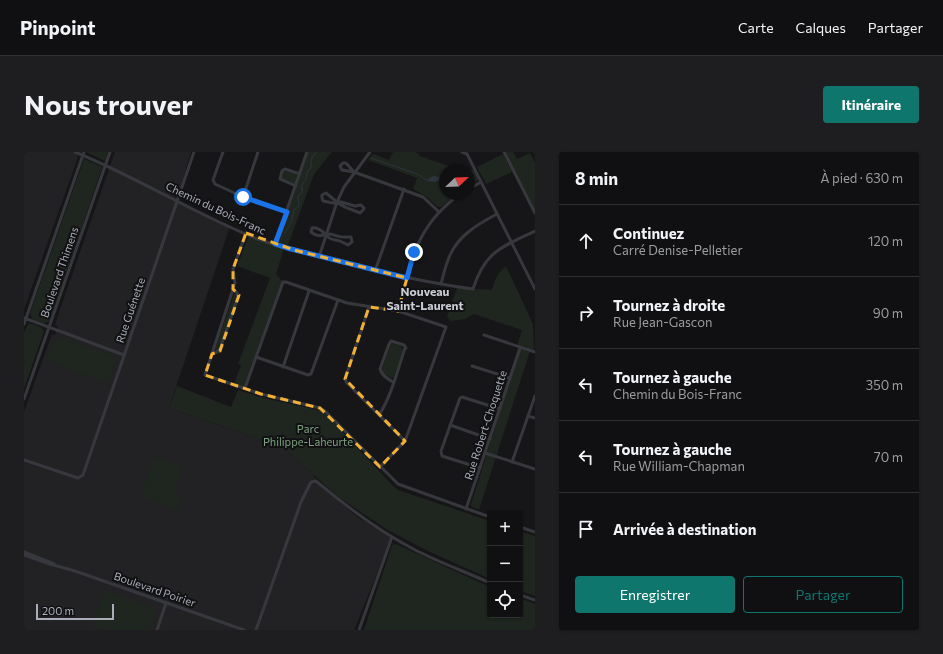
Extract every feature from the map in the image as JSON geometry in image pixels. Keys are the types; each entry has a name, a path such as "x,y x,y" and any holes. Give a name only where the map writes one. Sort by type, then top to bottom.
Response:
{"street":[{"name":"Chemin du Bois-Franc","path":"75,152 83,153 246,234 320,257 407,278 473,289 477,274 490,256 511,243"},
{"name":"Boulevard Thimens","path":"24,398 110,152"},
{"name":"Rue Guénette","path":"24,460 78,478 83,474 194,152"},
{"path":"223,152 213,180 215,184 243,197 287,212"},
{"path":"243,197 258,152"},
{"path":"275,244 307,152"},
{"path":"320,257 337,202 344,187 370,152"},
{"path":"462,152 467,153 535,290"},
{"path":"504,152 535,213"},
{"name":"Boulevard Thimens","path":"24,324 83,153"},
{"path":"296,186 281,180 280,178 283,170 300,174"},
{"path":"354,172 423,197 439,212"},
{"path":"475,186 481,182"},
{"path":"375,271 404,190"},
{"path":"337,202 326,193 322,195 323,201 333,203 337,202 341,202 355,206 361,205 364,210 360,213 340,206 337,202"},
{"path":"398,310 414,252 420,239 439,212 453,200"},
{"path":"441,284 453,249 462,238 479,223 497,214"},
{"path":"326,235 315,227 312,228 310,232 322,236 326,235 329,234 343,237 349,236 351,237 352,242 346,245 343,242 328,238 326,235"},
{"path":"511,243 535,231"},
{"path":"246,234 233,269 235,283 205,375 262,394 324,410 394,481 403,487 487,516"},
{"path":"245,388 282,285 286,282 338,300 369,307 398,310 446,327 405,441 380,467"},
{"path":"212,354 220,349 238,297 237,293 233,289"},
{"path":"283,367 309,291"},
{"path":"256,357 308,375 311,374 338,300"},
{"path":"369,307 345,379 347,383 405,441"},
{"path":"25,319 124,355"},
{"path":"484,335 535,352"},
{"path":"378,415 384,407 406,348 404,345 395,342 391,342 389,344 380,370 387,379 393,382"},
{"name":"Rue Robert-Choquette","path":"466,509 520,348"},
{"path":"472,366 510,378"},
{"path":"512,462 535,396"},
{"path":"480,468 442,456 441,454 450,425 459,399 462,397 500,409"},
{"path":"528,416 535,418"},
{"path":"450,425 490,439"},
{"path":"485,453 535,469"},
{"path":"256,630 300,502 311,482 316,481 344,504 392,537 417,551 488,582"},
{"path":"523,528 535,532"},
{"path":"359,630 392,537"},
{"name":"Boulevard Poirier","path":"24,553 50,564 60,566 244,630"},
{"path":"523,596 535,600"},
{"path":"157,630 166,603"}],"highlighted area":[{"path":"246,233 294,250 407,278 398,311 369,307 345,379 405,441 380,467 320,408 261,394 205,375 212,354 220,351 239,295 233,289 233,269"}],"shaded area":[{"path":"24,152 78,152 78,157 24,309"},
{"path":"115,152 191,152 177,200 230,226 169,408 283,447 312,473 321,487 359,518 392,537 354,630 24,630 24,412 52,334 55,335 58,327 55,324"},
{"path":"433,176 439,177 439,180 435,182 428,181 429,178"}],"green space":[{"path":"86,152 108,152 105,161"},
{"path":"307,152 332,152 314,174 287,248 275,244"},
{"path":"393,152 416,152 420,156 443,164 439,164 439,200 449,200 441,207 438,207 424,195 413,189 417,178 368,160 373,154 389,160"},
{"path":"504,152 513,152 517,159 530,153 535,163 535,213"},
{"path":"503,154 512,172 486,184 477,167"},
{"path":"84,159 101,166 102,168 50,320 46,323 41,322 32,319 30,313"},
{"path":"284,171 296,174 297,176 295,183 293,184 282,179 281,177"},
{"path":"475,171 479,180 475,182"},
{"path":"249,237 284,248 276,274 283,282 245,388 234,384 241,365 238,364 270,278 237,266"},
{"path":"506,266 533,324 534,352 517,346 522,330 474,314 465,319 451,321 447,317 457,288 492,290 497,277"},
{"path":"234,294 236,294 237,298 220,348 216,351 215,349"},
{"path":"28,324 37,326 44,331 24,389 24,333"},
{"path":"66,339 117,357 108,384 46,360 52,343 58,340"},
{"path":"391,343 401,346 403,351 394,377 391,378 383,372 382,369"},
{"path":"522,349 530,351 479,510 471,506 471,504 519,351"},
{"name":"Parc Philippe-Laheurte","path":"177,386 231,407 238,390 264,398 323,411 398,490 487,520 487,578 426,550 386,529 337,496 283,447 169,408"},
{"path":"155,457 182,467 174,491 183,498 178,511 140,497"},
{"path":"523,532 535,536 535,596 523,592"},
{"path":"396,544 487,586 487,618 523,618 523,599 535,604 535,630 364,630 392,545"},
{"path":"104,589 156,609 149,630 103,630 93,627"}],"waterway":[{"path":"285,233 292,220 294,210 299,206 298,197 302,192 302,185 306,179 307,172 311,168 311,160 316,152"},
{"path":"371,158 417,174 428,181"}],"district":[{"name":"Nouveau Saint-Laurent","path":"425,298"}],"route":[{"path":"243,197 287,212 275,244 287,248 407,278 414,252"}]}
